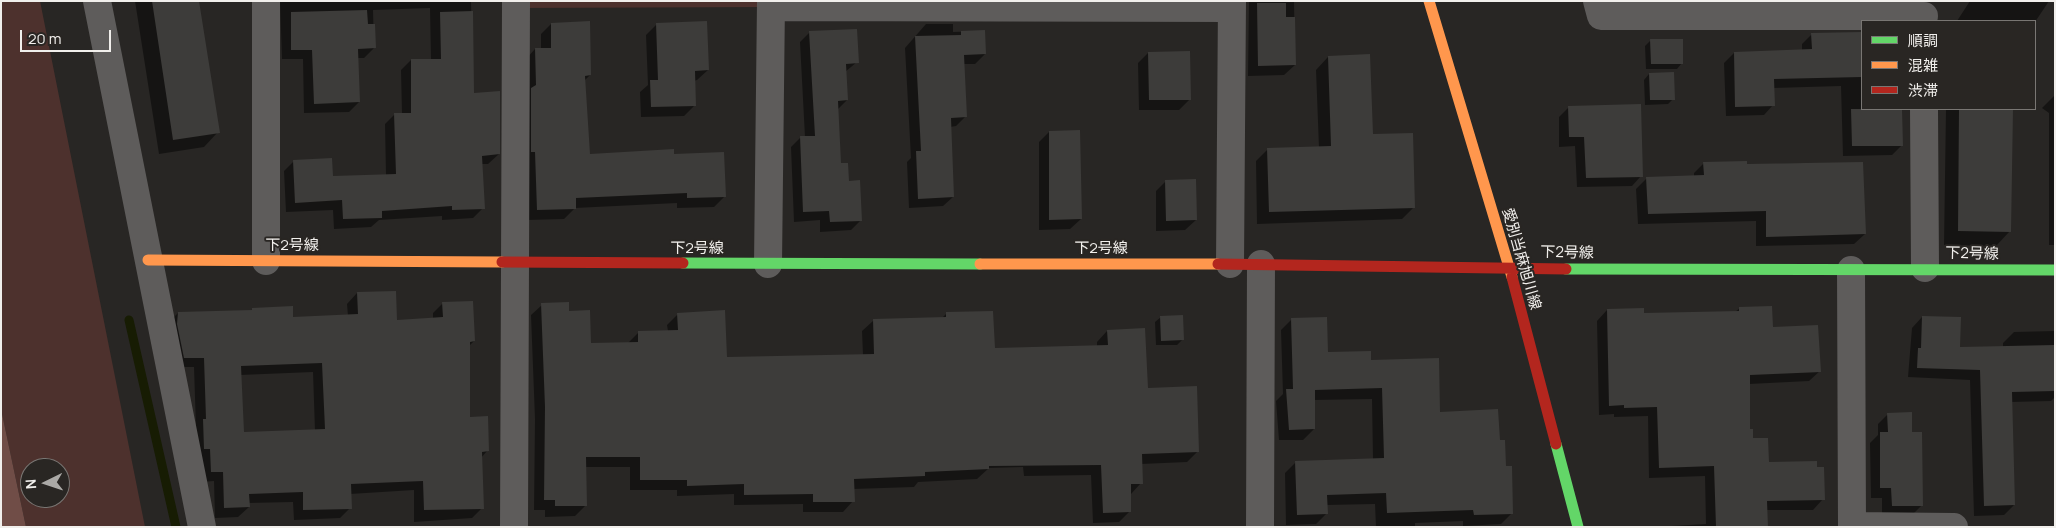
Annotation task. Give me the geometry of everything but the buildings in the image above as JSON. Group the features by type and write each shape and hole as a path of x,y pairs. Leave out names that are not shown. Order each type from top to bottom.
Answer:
{"street":[{"path":"97,1 202,527"},
{"path":"266,1 266,261"},
{"path":"514,527 516,1"},
{"name":"愛別当麻旭川線","path":"1429,1 1509,267 1578,527"},
{"path":"1597,1 1601,16 1921,10"},
{"path":"768,264 771,4 1232,5 1230,264"},
{"path":"1924,110 1924,268"},
{"name":"下2号線","path":"148,260 768,264 1261,264 1850,270 1924,268 2055,270"},
{"path":"1260,527 1261,264"},
{"path":"1850,270 1852,526 1954,527"}],"shaded area":[{"path":"1,1 40,1 145,527 26,527 22,508 70,508 70,458 20,458 20,499 1,409"},
{"path":"517,1 771,1 771,7 517,8"},
{"path":"1,409 20,499 20,508 22,508 26,527 1,527"}],"waterway":[{"path":"129,320 176,527"}],"traffic: fast":[{"path":"683,263 980,264"},
{"path":"1566,269 2055,270"},
{"path":"1556,444 1578,527"}],"traffic: slow":[{"path":"1429,1 1512,277"},
{"path":"148,260 502,262"},
{"path":"980,264 1218,264"}],"traffic: jam":[{"path":"502,262 683,263"},
{"path":"1218,264 1566,269"},
{"path":"1512,277 1556,444"}]}
